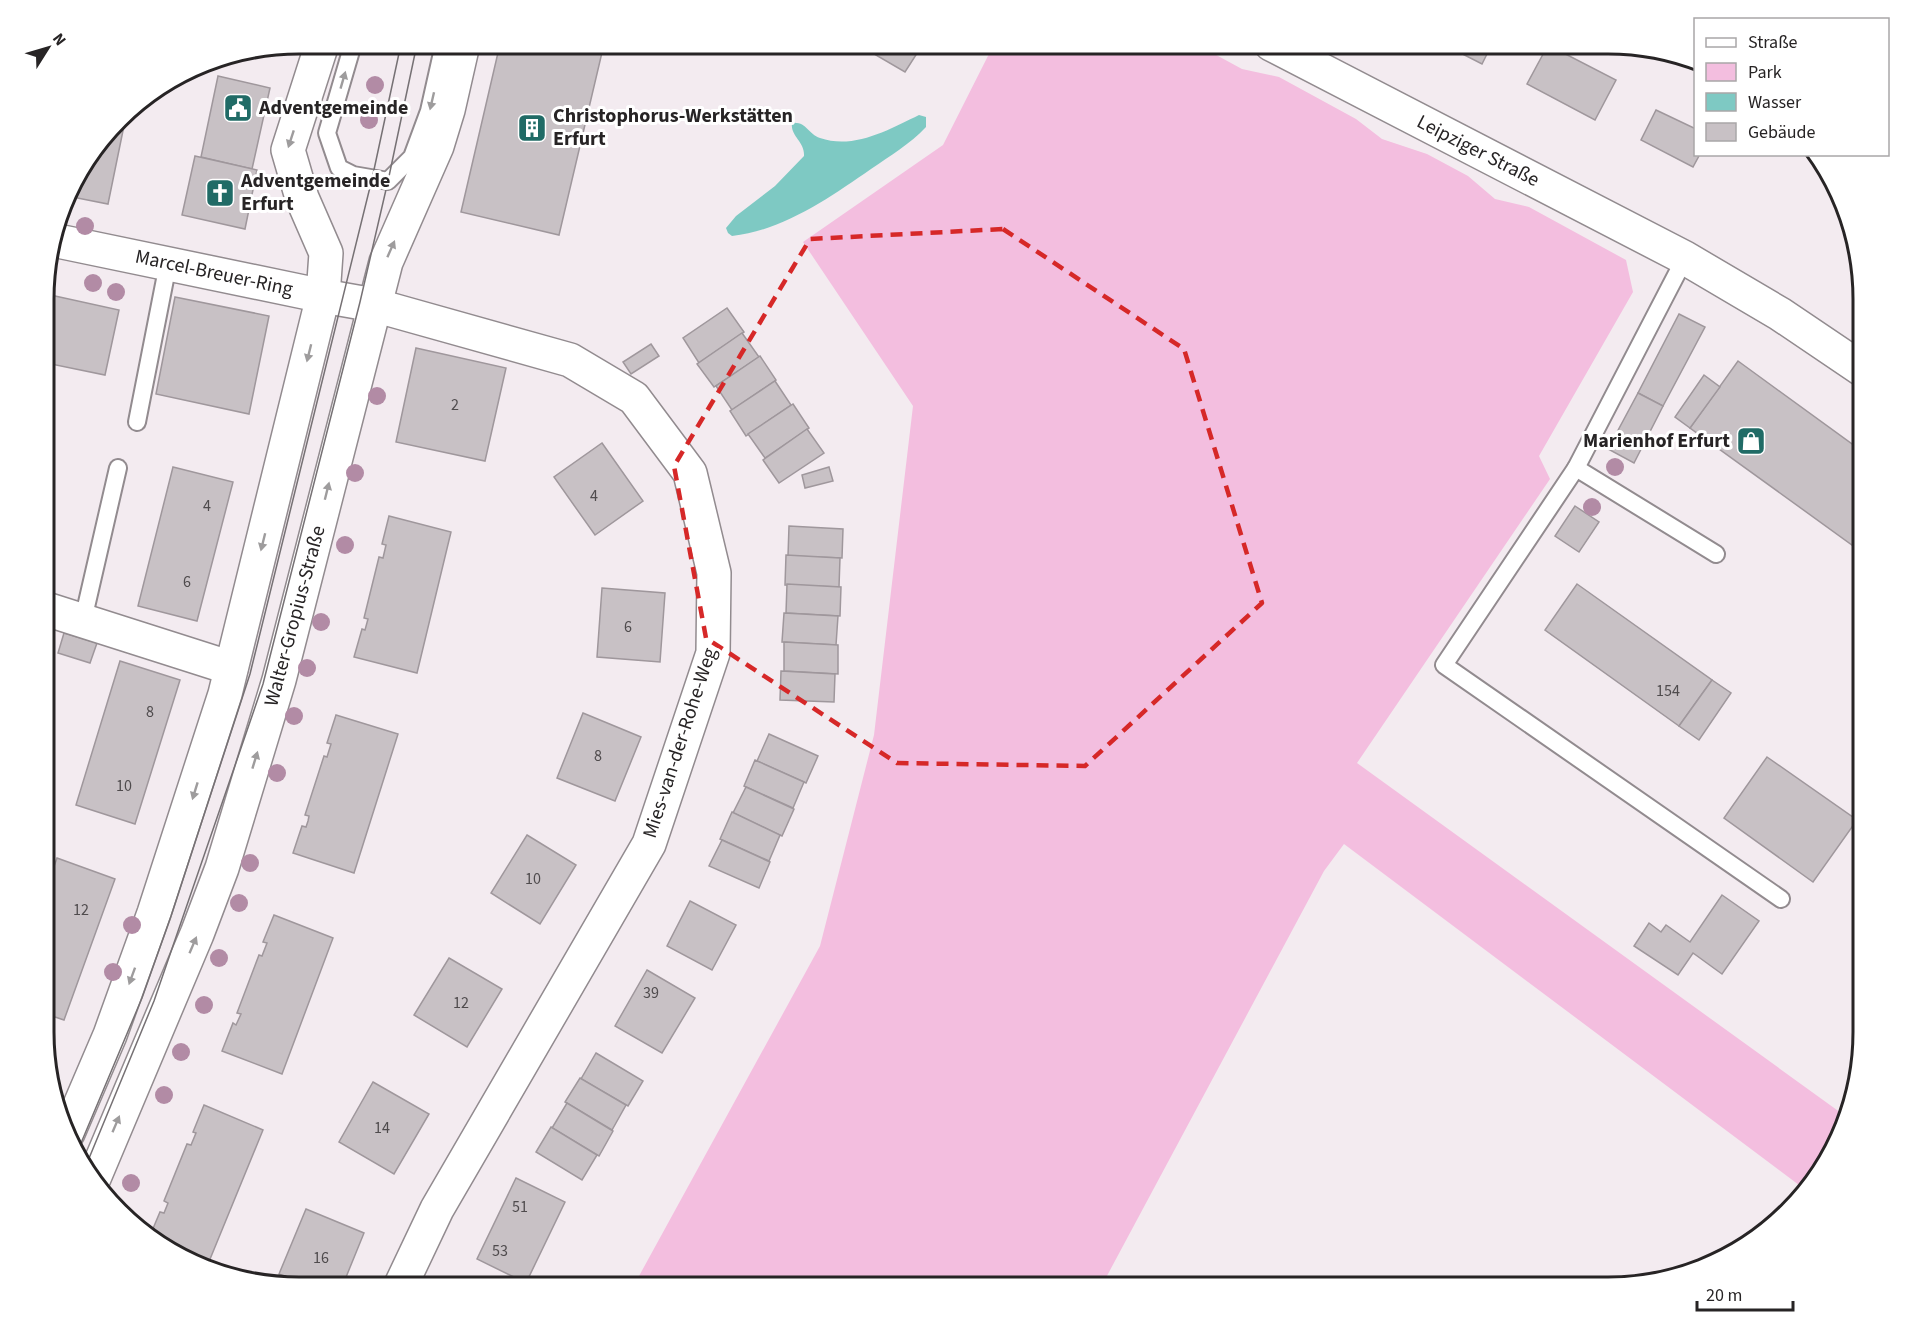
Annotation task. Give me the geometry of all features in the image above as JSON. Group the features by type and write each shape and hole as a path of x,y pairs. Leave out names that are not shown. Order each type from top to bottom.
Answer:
{"street":[{"path":"72,1124 110,1035 188,813 231,668 323,296 326,253 302,198 288,150 319,54"},
{"name":"Walter-Gropius-Straße","path":"97,1171 197,934 222,868 279,680 386,262 437,146 461,54"},
{"name":"Leipziger Straße","path":"1289,54 1685,258 1780,314 1853,363"},
{"name":"Marcel-Breuer-Ring","path":"61,242 374,305"},
{"name":"Mies-van-der-Rohe-Weg","path":"374,305 570,360 634,398 690,473 714,573 713,653 649,844 436,1209 405,1277"},
{"path":"54,611 231,668"}],"lane":[{"path":"350,54 327,133 339,168 353,175 388,181 412,157 429,111 442,54"},
{"path":"1685,258 1576,468 1444,665 1781,899"},
{"path":"137,422 168,264"},
{"path":"83,620 118,468"},
{"path":"1576,468 1716,554"}],"highlighted area":[{"path":"1003,229 1184,349 1262,603 1085,766 897,763 706,638 674,466 810,239"}],"green space":[{"path":"989,54 1214,54 1242,69 1279,77 1356,119 1382,139 1427,154 1468,176 1495,199 1529,207 1626,260 1633,292 1539,456 1550,479 1357,763 1840,1112 1828,1141 1799,1185 1344,844 1324,871 1106,1277 638,1277 820,946 874,735 913,406 803,242 943,145"}],"water":[{"path":"919,115 926,117 926,127 920,133 839,191 788,220 770,227 732,236 728,233 726,228 736,216 775,186 804,156 804,151 793,132 792,123 801,124 820,138 846,141 871,136"}],"building":[{"name":"Christophorus-Werkstätten Erfurt","path":"498,54 602,54 559,235 461,212"},
{"path":"874,54 917,54 905,72"},
{"path":"1462,54 1487,54 1482,64"},
{"path":"1543,54 1565,54 1616,80 1595,120 1527,84"},
{"path":"218,76 270,88 252,169 201,157"},
{"path":"1656,110 1694,128 1694,156 1699,156 1693,167 1641,140"},
{"path":"123,129 108,204 76,198 95,163"},
{"name":"Adventgemeinde Erfurt","path":"195,156 257,170 245,229 182,215"},
{"path":"54,296 119,310 105,375 54,365"},
{"path":"175,297 269,316 249,414 156,394"},
{"path":"727,308 744,332 699,363 683,338"},
{"path":"1679,314 1705,327 1663,406 1638,393"},
{"path":"742,333 759,357 714,387 697,364"},
{"path":"651,344 659,356 631,374 623,362"},
{"path":"416,348 506,368 485,461 396,442"},
{"path":"760,356 776,380 732,410 716,386"},
{"path":"1738,361 1853,445 1853,546 1690,428"},
{"path":"1704,375 1720,387 1690,428 1675,417"},
{"path":"775,381 791,405 746,436 730,411"},
{"path":"1638,393 1663,406 1634,463 1608,449"},
{"path":"793,404 809,428 765,458 748,434"},
{"path":"807,429 824,453 779,483 763,460"},
{"path":"602,443 643,501 595,535 554,477"},
{"path":"173,467 233,482 197,621 138,606"},
{"path":"829,467 833,481 805,488 802,475"},
{"path":"1575,506 1599,522 1579,552 1555,536"},
{"path":"389,516 451,532 417,673 354,657 362,629 365,630 368,619 364,618 379,557 383,558 386,545 382,544"},
{"path":"789,526 843,529 842,558 788,556"},
{"path":"786,555 840,558 839,587 785,585"},
{"path":"787,584 841,587 840,616 786,613"},
{"path":"1577,584 1712,680 1679,726 1545,630"},
{"path":"602,588 665,593 660,662 597,657"},
{"path":"784,613 838,616 836,645 782,642"},
{"path":"64,633 97,643 90,663 58,653"},
{"path":"784,642 838,645 838,674 784,671"},
{"path":"120,661 180,680 135,824 76,805"},
{"path":"781,671 835,674 834,702 780,700"},
{"path":"1712,680 1731,693 1699,740 1679,726"},
{"path":"583,713 641,737 615,801 557,778"},
{"path":"336,715 398,734 354,873 293,853 302,826 306,827 308,821 309,816 305,815 324,756 327,757 331,744 327,743"},
{"path":"769,734 818,756 806,783 757,761"},
{"path":"1767,757 1853,817 1853,826 1813,882 1724,818"},
{"path":"755,760 804,782 793,808 744,786"},
{"path":"746,787 794,809 782,836 733,813"},
{"path":"732,812 780,835 769,861 720,839"},
{"path":"527,835 576,865 540,924 491,893"},
{"path":"722,840 770,862 759,888 709,866"},
{"path":"57,858 115,879 64,1020 54,1017 54,866"},
{"path":"1722,895 1759,921 1722,974 1693,953 1678,975 1634,946 1649,923 1661,932 1666,925 1690,942"},
{"path":"690,901 736,925 712,970 667,946"},
{"path":"274,915 333,938 282,1074 222,1051 233,1023 236,1025 241,1014 237,1013 259,955 262,956 267,943 263,942"},
{"path":"449,958 502,989 467,1047 414,1015"},
{"path":"647,970 695,998 662,1053 615,1026"},
{"path":"596,1053 643,1081 628,1106 581,1079"},
{"path":"580,1078 626,1105 612,1130 565,1102"},
{"path":"373,1082 429,1114 394,1174 339,1142"},
{"path":"567,1103 613,1131 599,1156 552,1128"},
{"path":"204,1105 263,1130 210,1260 190,1252 153,1228 160,1212 164,1213 168,1203 164,1201 187,1144 191,1145 196,1133 193,1132"},
{"path":"551,1127 597,1155 582,1180 536,1152"},
{"path":"516,1178 565,1202 529,1277 514,1277 477,1259"},
{"path":"306,1209 364,1233 346,1277 299,1277 279,1274"}],"tram line":[{"path":"81,1144 142,998 250,674 372,179 399,54"},
{"path":"89,1158 154,1001 263,684 360,302 415,54"}],"place":[{"name":"Adventgemeinde","path":"238,108"},
{"name":"Christophorus-Werkstätten Erfurt","path":"532,128"},
{"name":"Adventgemeinde Erfurt","path":"220,193"},
{"name":"Marienhof Erfurt","path":"1751,441"}]}
